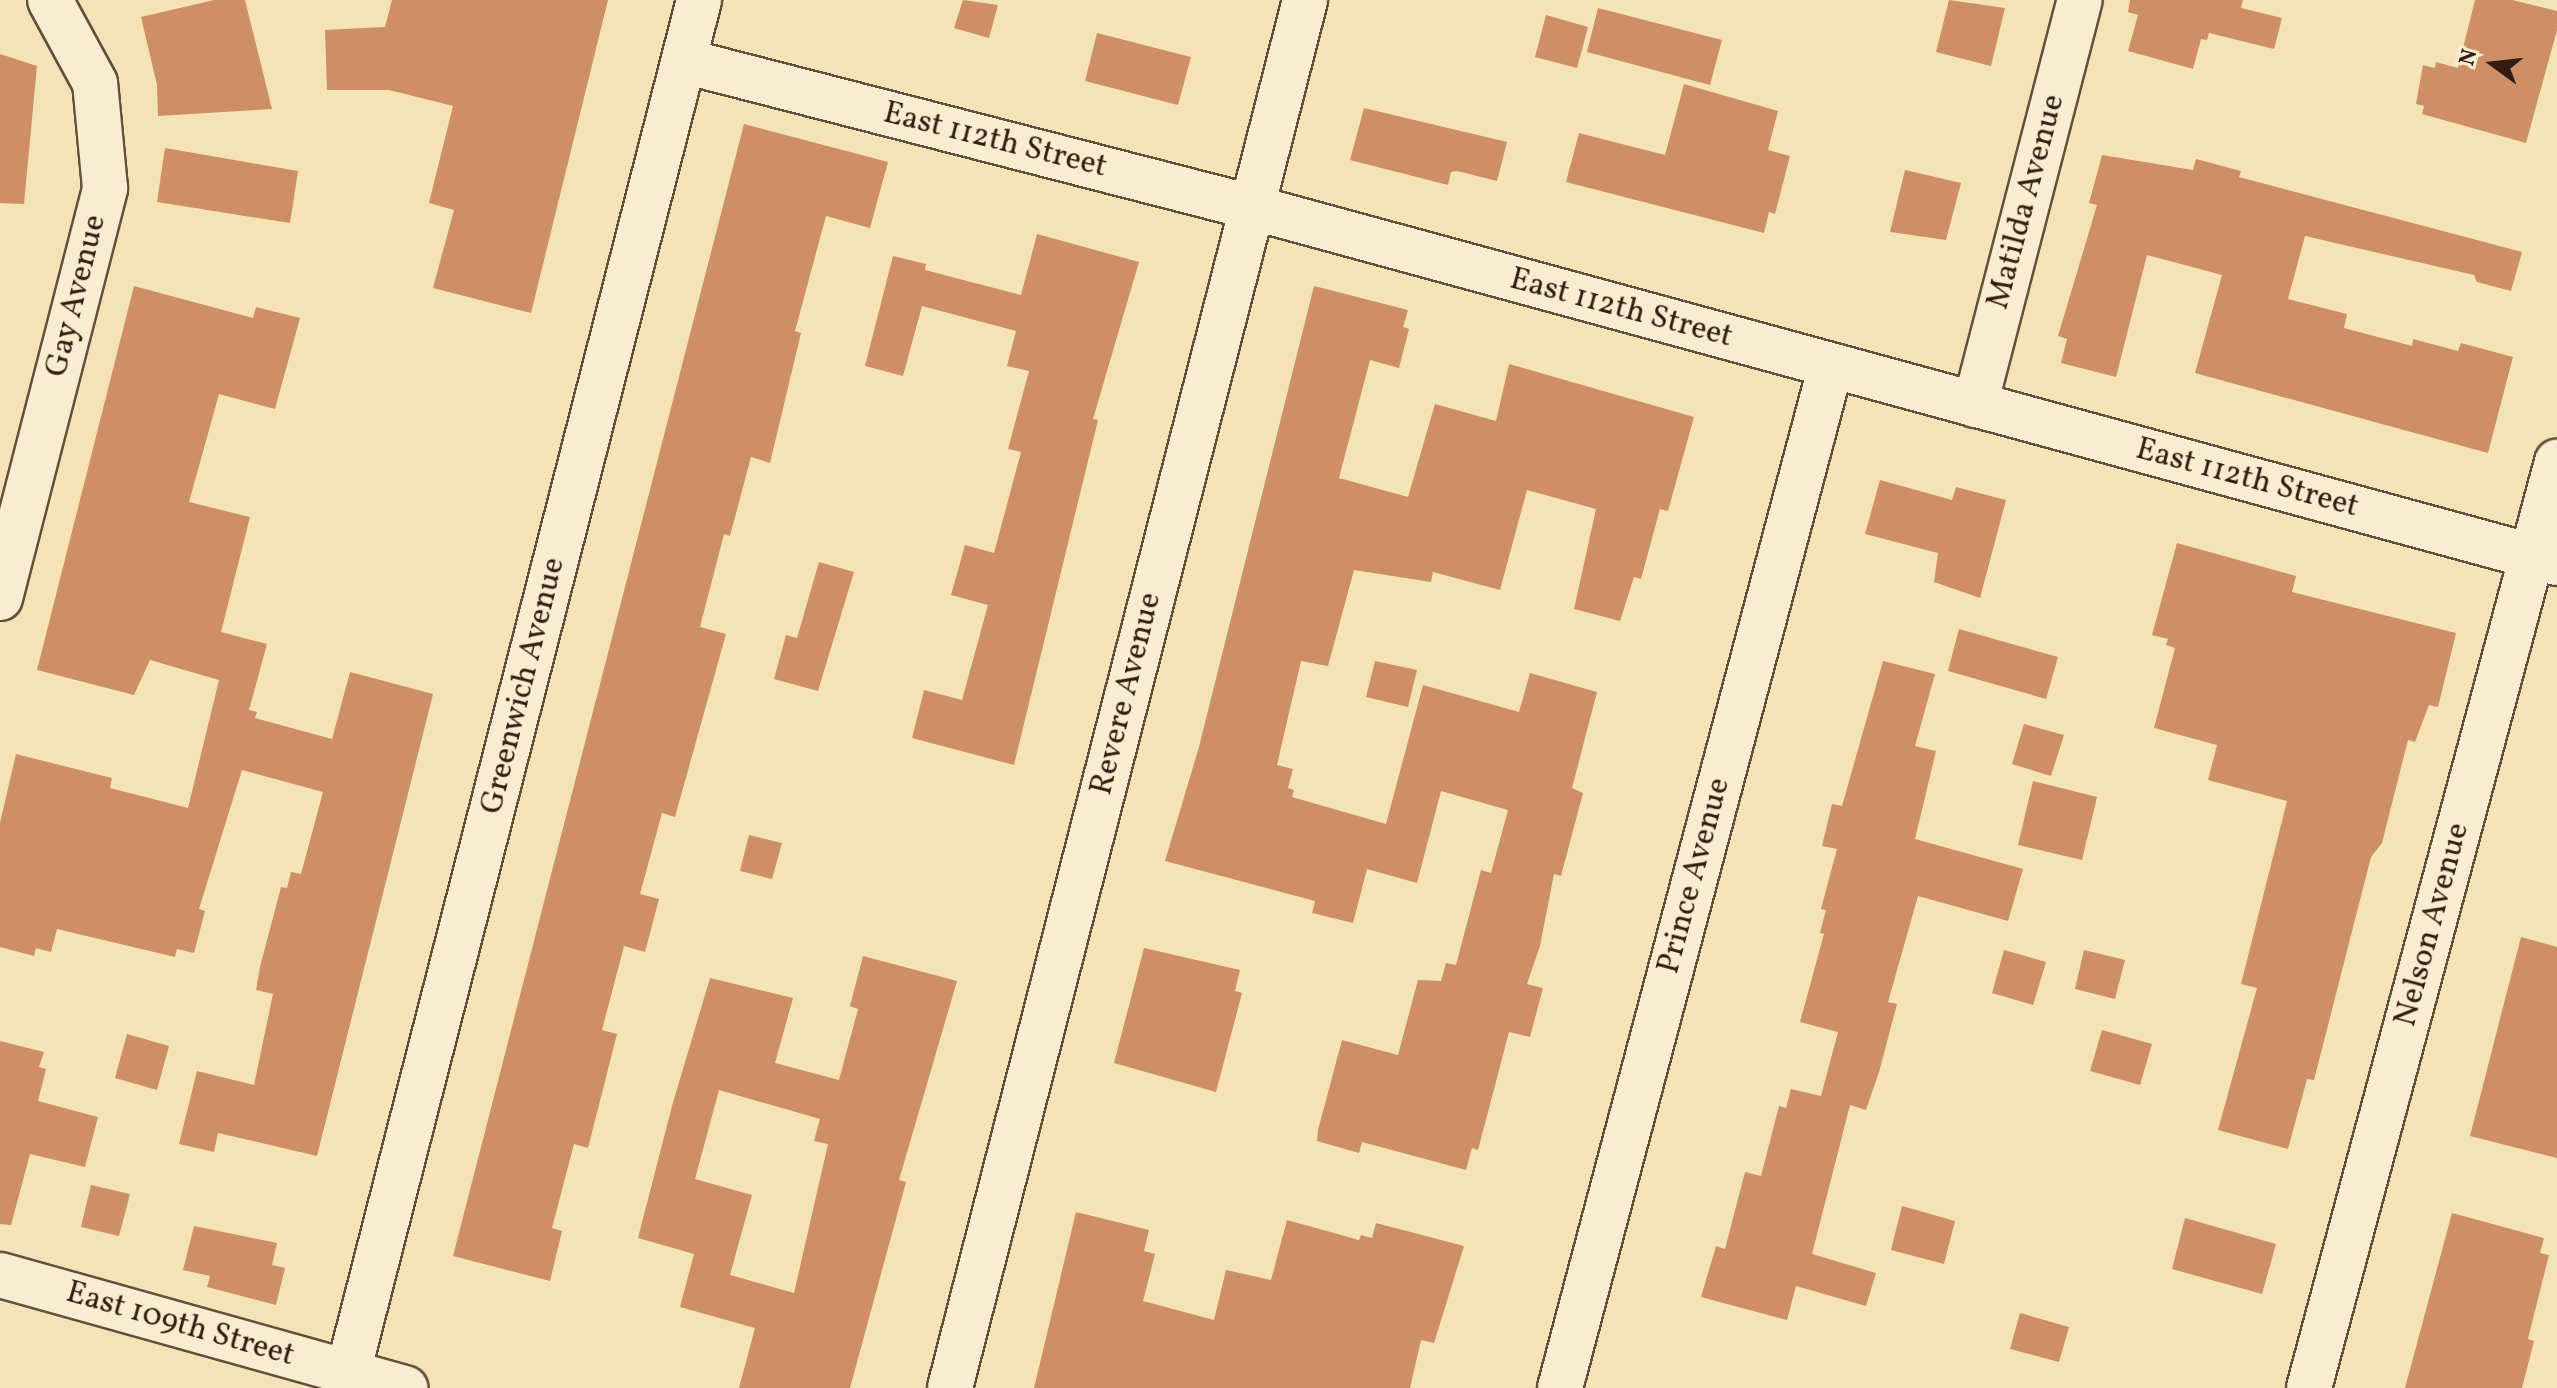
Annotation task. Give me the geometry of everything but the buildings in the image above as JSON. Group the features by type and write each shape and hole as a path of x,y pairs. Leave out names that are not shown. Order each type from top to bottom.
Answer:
{"street":[{"name":"Gay Avenue","path":"0,598 105,188 95,83 50,0"},
{"name":"Greenwich Avenue","path":"346,1380 699,0"},
{"name":"Revere Avenue","path":"950,1388 1305,0"},
{"name":"Matilda Avenue","path":"1975,405 2080,0"},
{"name":"East 112th Street","path":"684,61 1251,207 2544,560"},
{"name":"Prince Avenue","path":"1560,1388 1831,365"},
{"name":"Nelson Avenue","path":"2309,1388 2544,560 2557,462"},
{"name":"East 109th Street","path":"0,1275 346,1380 406,1388"}]}
